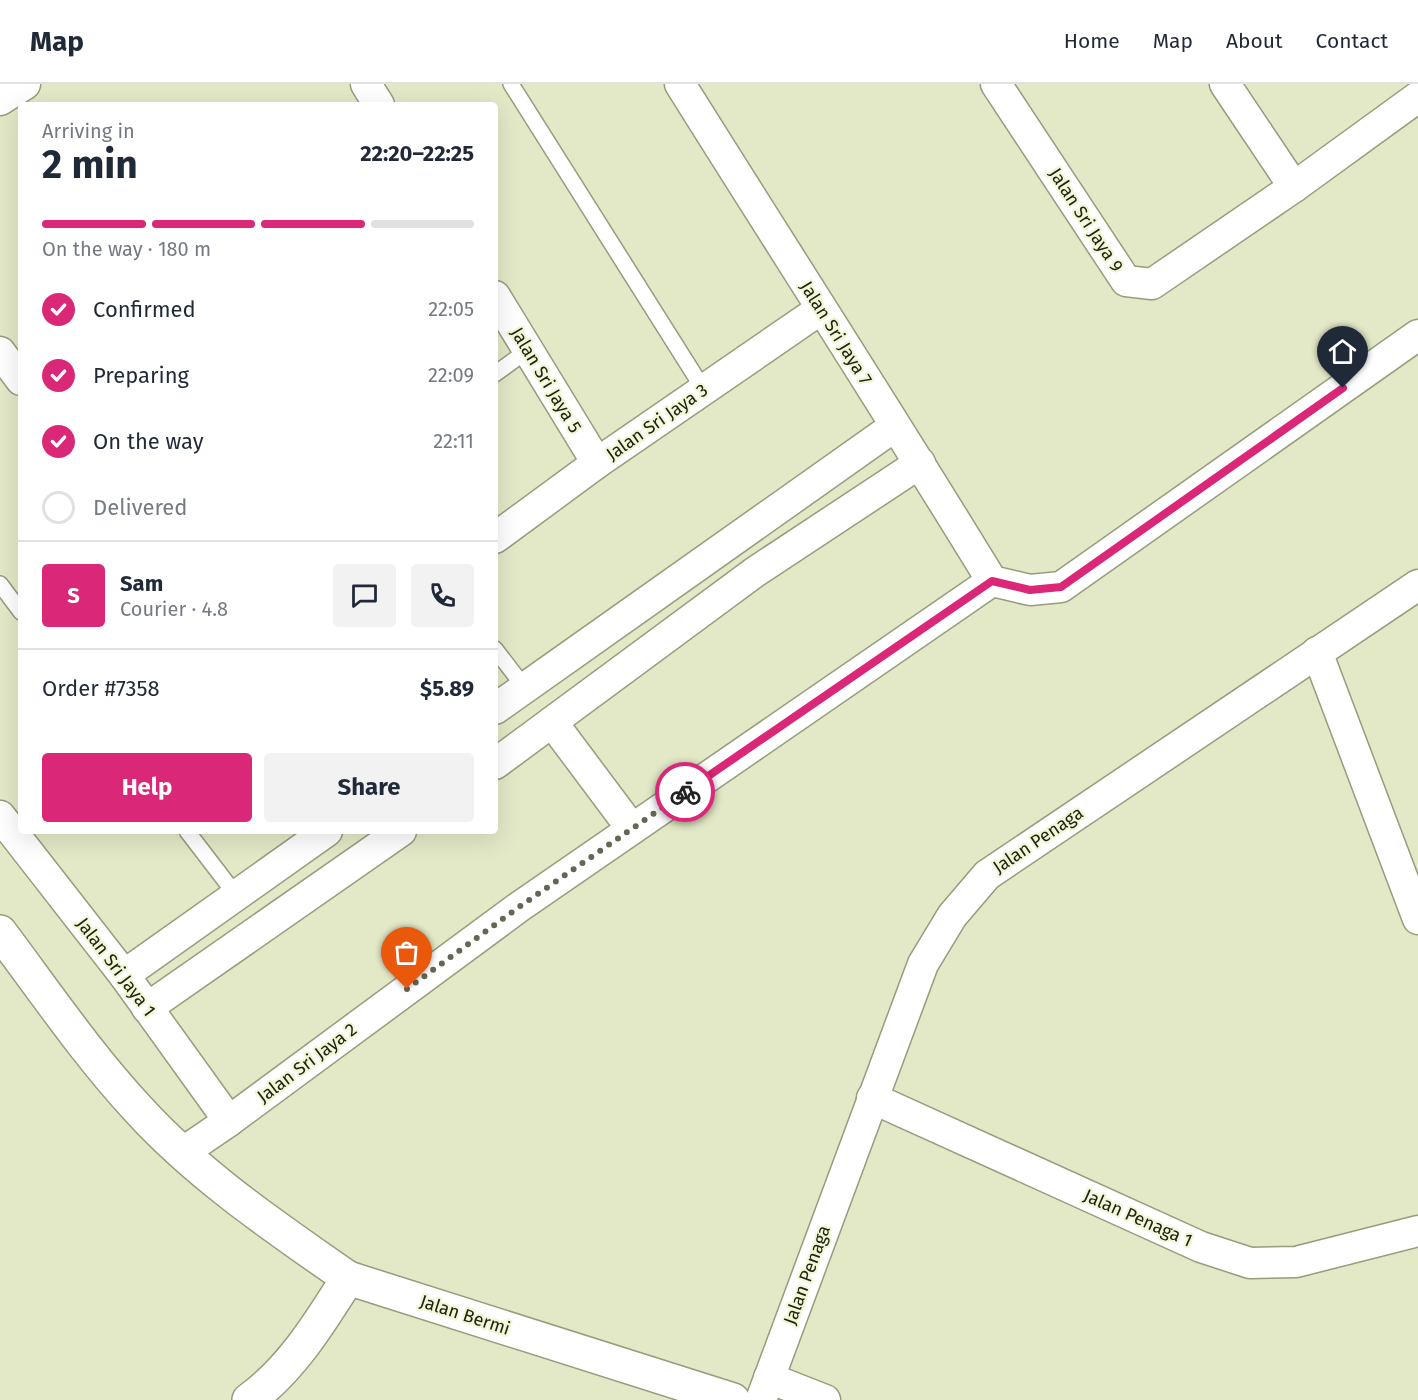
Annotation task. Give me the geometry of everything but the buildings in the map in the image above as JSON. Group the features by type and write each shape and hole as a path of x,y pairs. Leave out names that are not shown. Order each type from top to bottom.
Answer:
{"street":[{"path":"0,100 25,84"},
{"path":"366,84 377,102"},
{"name":"Jalan Sri Jaya 7","path":"680,84 992,581"},
{"name":"Jalan Sri Jaya 9","path":"996,84 1126,281 1152,284 1294,187 1418,97"},
{"path":"1226,84 1294,187"},
{"name":"Jalan Sri Jaya 5","path":"498,301 597,464"},
{"name":"Jalan Sri Jaya 3","path":"498,536 597,464 821,309"},
{"path":"992,581 1030,590 1061,587 1418,335"},
{"path":"0,352 18,376"},
{"path":"0,395 18,382"},
{"path":"498,707 895,426"},
{"path":"498,762 755,572 920,463"},
{"name":"Jalan Sri Jaya 2","path":"182,1153 229,1121 519,907 992,581"},
{"name":"Jalan Penaga","path":"765,1389 923,964 952,916 987,875 1418,585"},
{"path":"1317,652 1418,919"},
{"path":"552,722 632,829"},
{"name":"Jalan Sri Jaya 1","path":"0,816 124,975 229,1121"},
{"path":"124,975 323,834"},
{"path":"147,1008 397,834"},
{"name":"Jalan Bermi","path":"0,933 68,1024 130,1101 182,1153 257,1215 348,1278 733,1400"},
{"name":"Jalan Penaga 1","path":"872,1098 1201,1247 1250,1263 1296,1262 1418,1231"},
{"path":"262,1395 313,1332 348,1278"},
{"path":"765,1389 825,1400"}],"lane":[{"path":"511,84 704,390"},
{"path":"498,372 528,350"},
{"path":"0,584 18,608"},
{"path":"498,653 525,688"},
{"path":"189,834 236,896"}],"way so far":[{"path":"407,989 519,907 685,792"}],"route":[{"path":"685,792 992,581 1030,590 1061,587 1343,388"}]}
